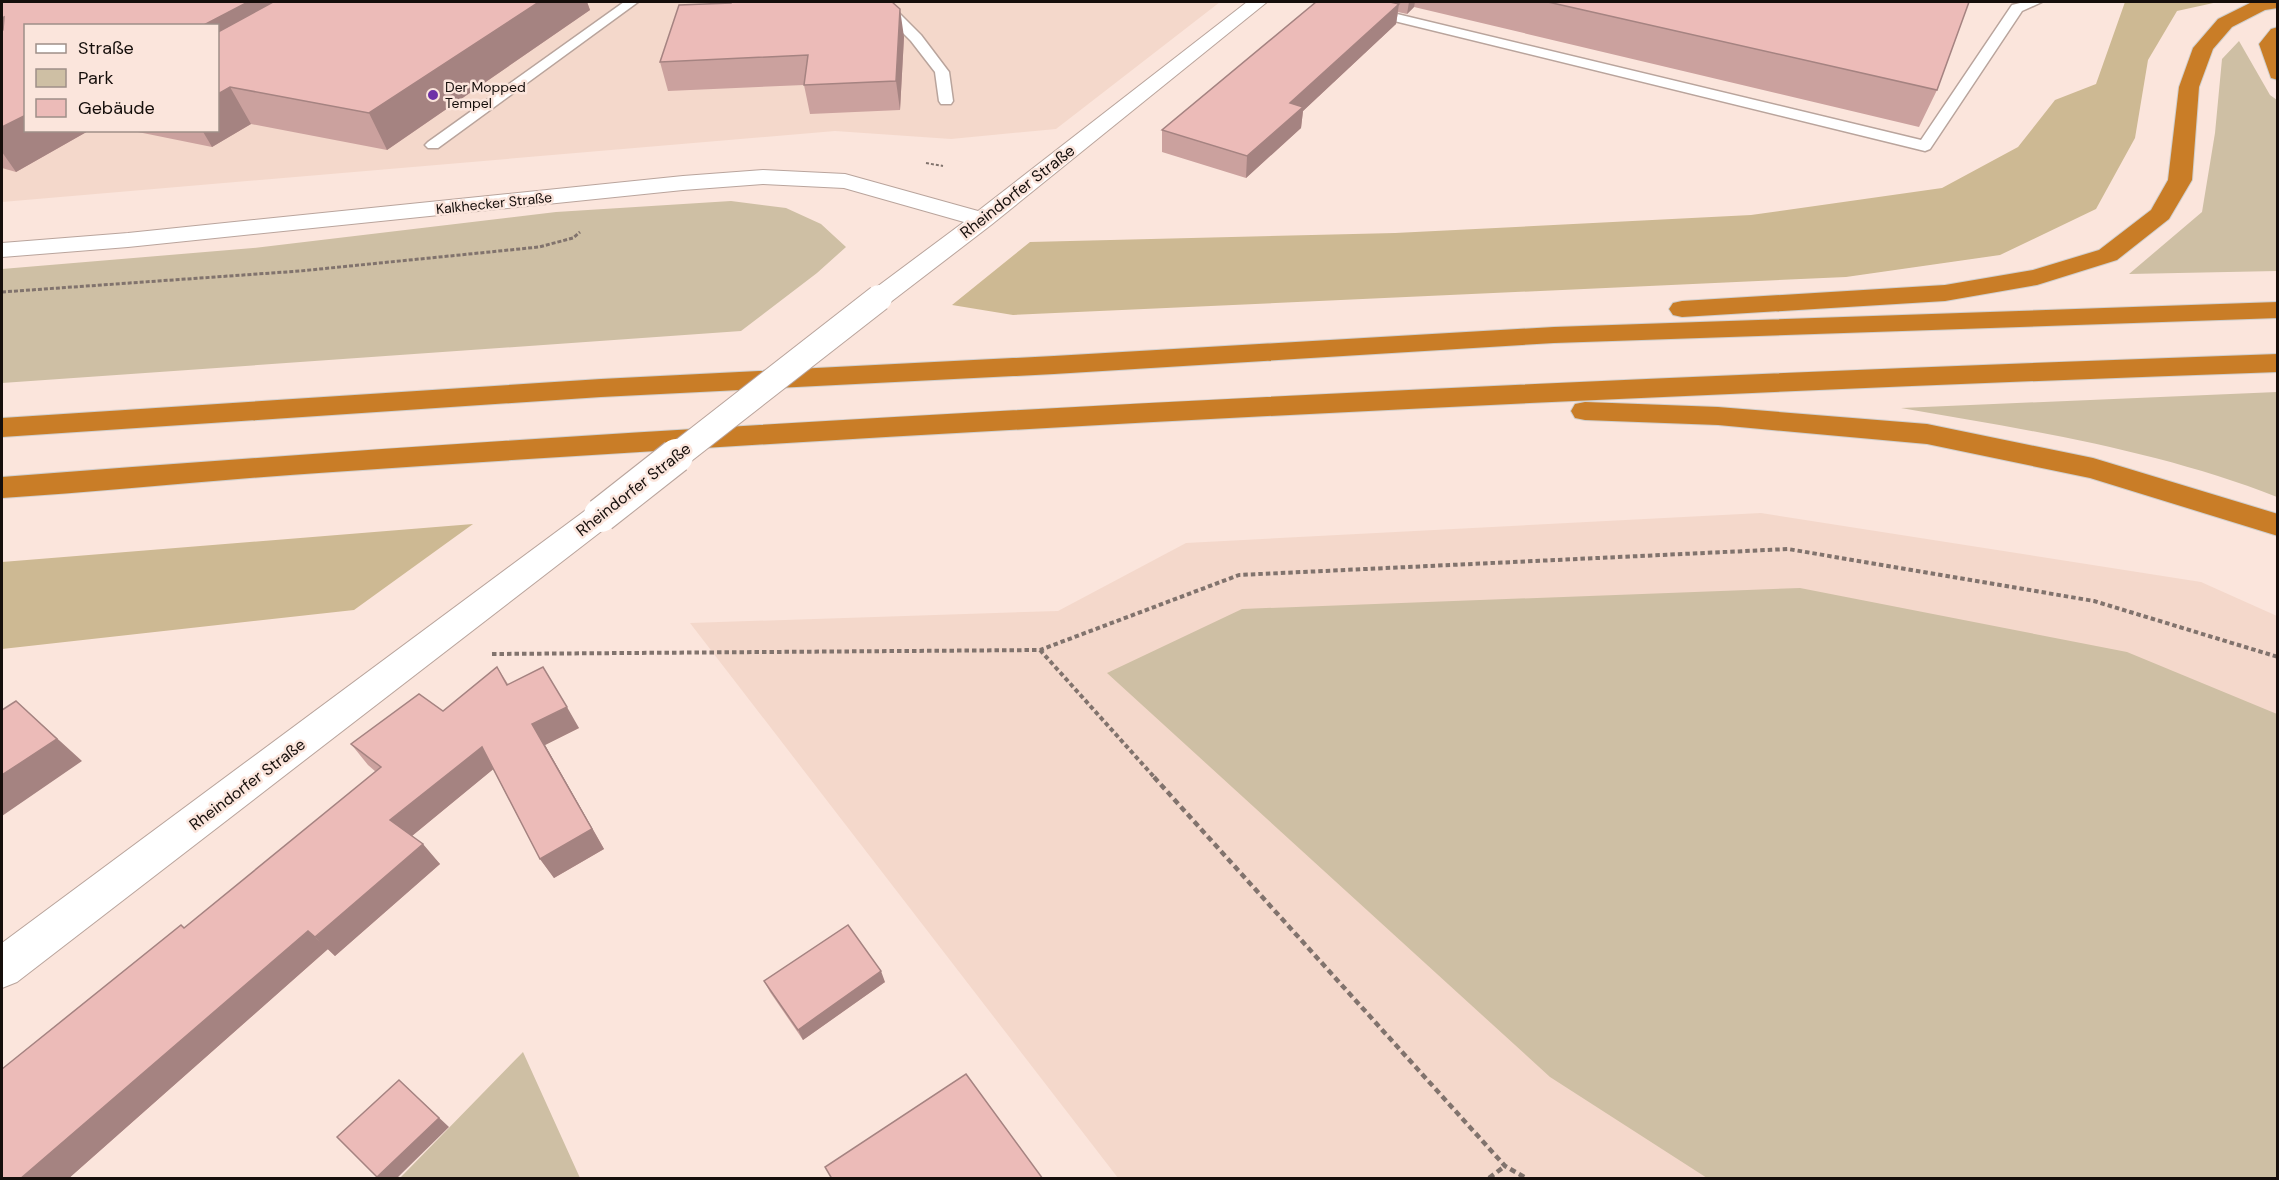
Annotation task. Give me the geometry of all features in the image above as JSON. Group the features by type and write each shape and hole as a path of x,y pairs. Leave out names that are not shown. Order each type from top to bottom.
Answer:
{"highway":[{"path":"1554,335 1669,310 1945,293 2037,277 2108,255 2161,214 2180,180 2189,87 2203,48 2225,22 2259,6 2277,2"},
{"path":"2277,33 2269,44 2277,74"},
{"path":"2,428 601,388 1053,365 1554,335 2277,310"},
{"path":"2,488 353,460 1376,402 1862,378 2277,363"},
{"path":"1376,402 1718,416 1927,434 2093,468 2277,525"}],"main road":[{"name":"Rheindorfer Straße","path":"2,968 601,515 982,220 1258,2"},
{"name":"Kalkhecker Straße","path":"2,250 139,239 763,177 845,181 982,220"}],"lane":[{"path":"433,145 632,2"},
{"path":"862,2 895,17 916,38 942,72 946,101"},
{"path":"1333,2 1925,146 2018,8 2036,2"}],"path":[{"path":"2,292 300,271 539,248 573,238 590,222 597,192"},
{"path":"490,654 1040,650 1239,575 1788,549 2094,601 2277,657"},
{"path":"1040,650 1505,1166 1526,1179"},
{"path":"1489,1179 1505,1166"}],"shaded area":[{"path":"2,2 1220,2 1056,129 951,139 835,131 2,202"},
{"path":"2125,2 2218,2 2177,11 2148,60 2135,138 2096,209 2000,255 1846,277 1013,315 952,305 1030,242 1395,233 1751,215 1942,188 2018,147 2055,100 2096,84"},
{"path":"1761,513 2201,582 2277,616 2277,1178 1118,1178 690,623 1058,611 1186,543"},
{"path":"473,524 354,610 2,649 2,562"}],"green space":[{"path":"2239,41 2270,95 2277,100 2277,271 2129,274 2202,212 2215,133 2222,59"},
{"path":"731,201 786,208 821,224 846,247 817,273 741,331 2,383 2,269 253,248 556,212"},
{"path":"2277,392 2277,497 2185,466 2139,454 2044,433 1901,408"},
{"path":"1800,588 2127,652 2277,714 2277,1178 1707,1178 1550,1077 1107,673 1242,609"},
{"path":"523,1052 580,1178 400,1178"}],"building":[{"path":"2,2 248,2 206,24 24,24 24,116 2,127 4,17 2,18"},
{"path":"273,2 539,2 369,113 230,87 219,93 219,31"},
{"path":"731,2 892,2 900,9 896,81 804,85 808,55 660,62 679,5"},
{"path":"1316,2 1399,4 1290,103 1303,107 1247,156 1162,130"},
{"path":"1548,2 1969,2 1937,90"},
{"path":"497,667 507,685 543,667 567,707 532,724 592,829 540,859 482,747 390,820 423,844 315,937 308,931 20,1179 2,1179 2,1069 181,925 184,928 381,767 351,744 419,694 443,711"},
{"path":"16,701 57,739 2,775 2,710"},
{"path":"848,925 881,971 798,1030 764,981"},
{"path":"966,1074 1043,1179 832,1179 825,1167"},
{"path":"399,1080 439,1118 377,1177 337,1137"}],"place":[{"name":"Der Mopped Tempel","path":"433,95"}]}
